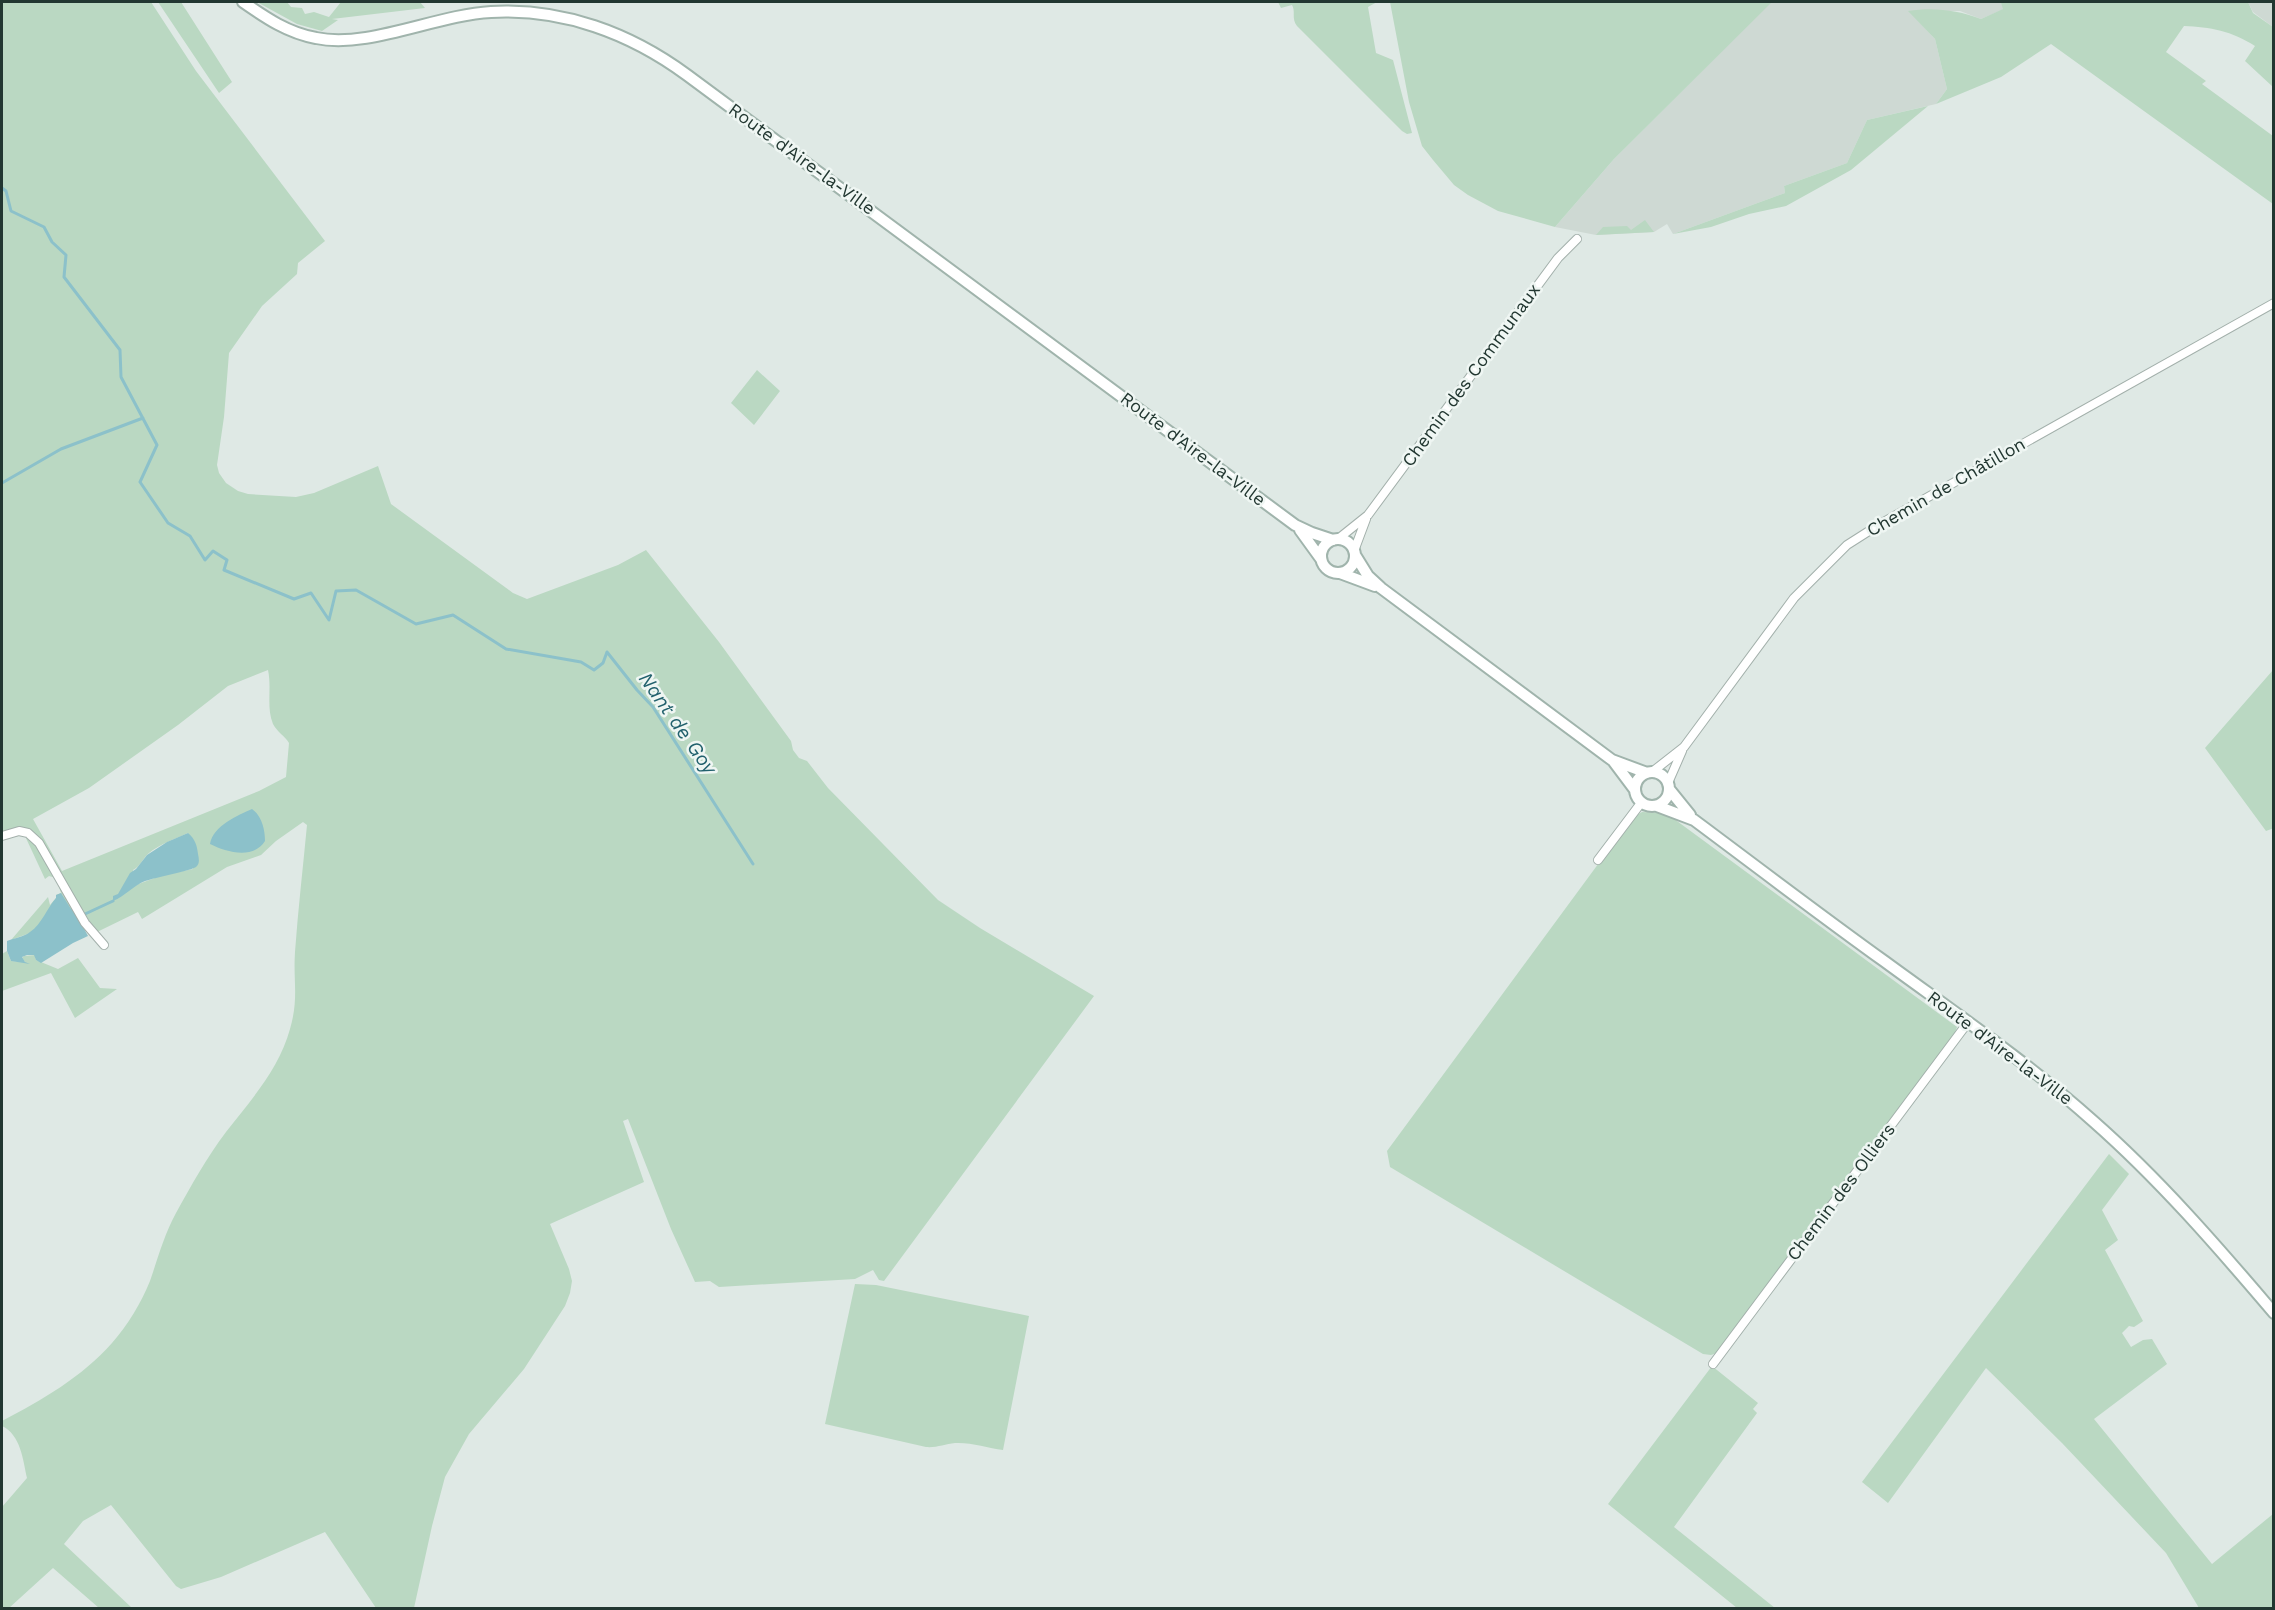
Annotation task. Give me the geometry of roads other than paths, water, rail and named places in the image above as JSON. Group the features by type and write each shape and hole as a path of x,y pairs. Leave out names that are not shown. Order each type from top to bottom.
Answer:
{"main road":[{"name":"Route d'Aire-la-Ville","path":"243,2 288,30 305,36 330,40 363,38 446,18 490,12 519,12 565,17 599,27 635,42 687,75 1295,525 1321,559"},
{"name":"Route d'Aire-la-Ville","path":"1295,525 1336,539"},
{"path":"1381,588 1328,570 1321,559 1323,547 1336,539 1350,544 1368,576 1381,588 1612,760 1635,790 1641,803 1652,807 1666,799 1669,786 1662,776 1612,760"},
{"path":"1340,573 1351,567 1354,553"},
{"path":"1635,790 1636,781 1650,772"},
{"name":"Route d'Aire-la-Ville","path":"1669,786 1694,820"},
{"name":"Route d'Aire-la-Ville","path":"1657,806 1694,820 1969,1021 2055,1087 2121,1145 2204,1232 2274,1313"}],"street":[{"name":"Chemin des Communaux","path":"1336,539 1368,514 1558,258 1577,239"},
{"name":"Chemin de Châtillon","path":"1669,786 1684,747 1794,598 1847,545 1910,507 2274,303"},
{"name":"Chemin des Communaux","path":"1354,553 1368,514"},
{"name":"Chemin de Châtillon","path":"1650,772 1684,747"},
{"path":"1598,860 1641,803"},
{"path":"2,836 19,831 35,838 85,922 104,945"},
{"name":"Chemin des Olliers","path":"1713,1364 1969,1021"}],"water":[{"path":"252,809 261,819 264,828 265,841 260,847 254,851 239,853 210,844 221,827"},
{"path":"188,833 197,848 199,861 196,867 145,881 113,901 113,896 118,894 130,873 147,855 167,842"},
{"path":"61,893 71,909 86,915 81,923 88,936 41,963 34,955 22,957 30,964 11,961 7,951 7,941 25,935 34,929 56,895"}],"waterway":[{"name":"Nant de Goy","path":"2,188 6,191 11,211 44,227 52,242 66,255 64,277 120,350 121,377 157,445 140,482 168,523 190,536 205,560 213,551 227,560 224,570 294,599 311,593 329,620 336,591 356,590 416,624 453,615 506,649 581,662 594,670 603,663 607,652 653,707 753,864"},
{"path":"2,483 61,449 143,418"},
{"path":"85,914 113,901"}]}
